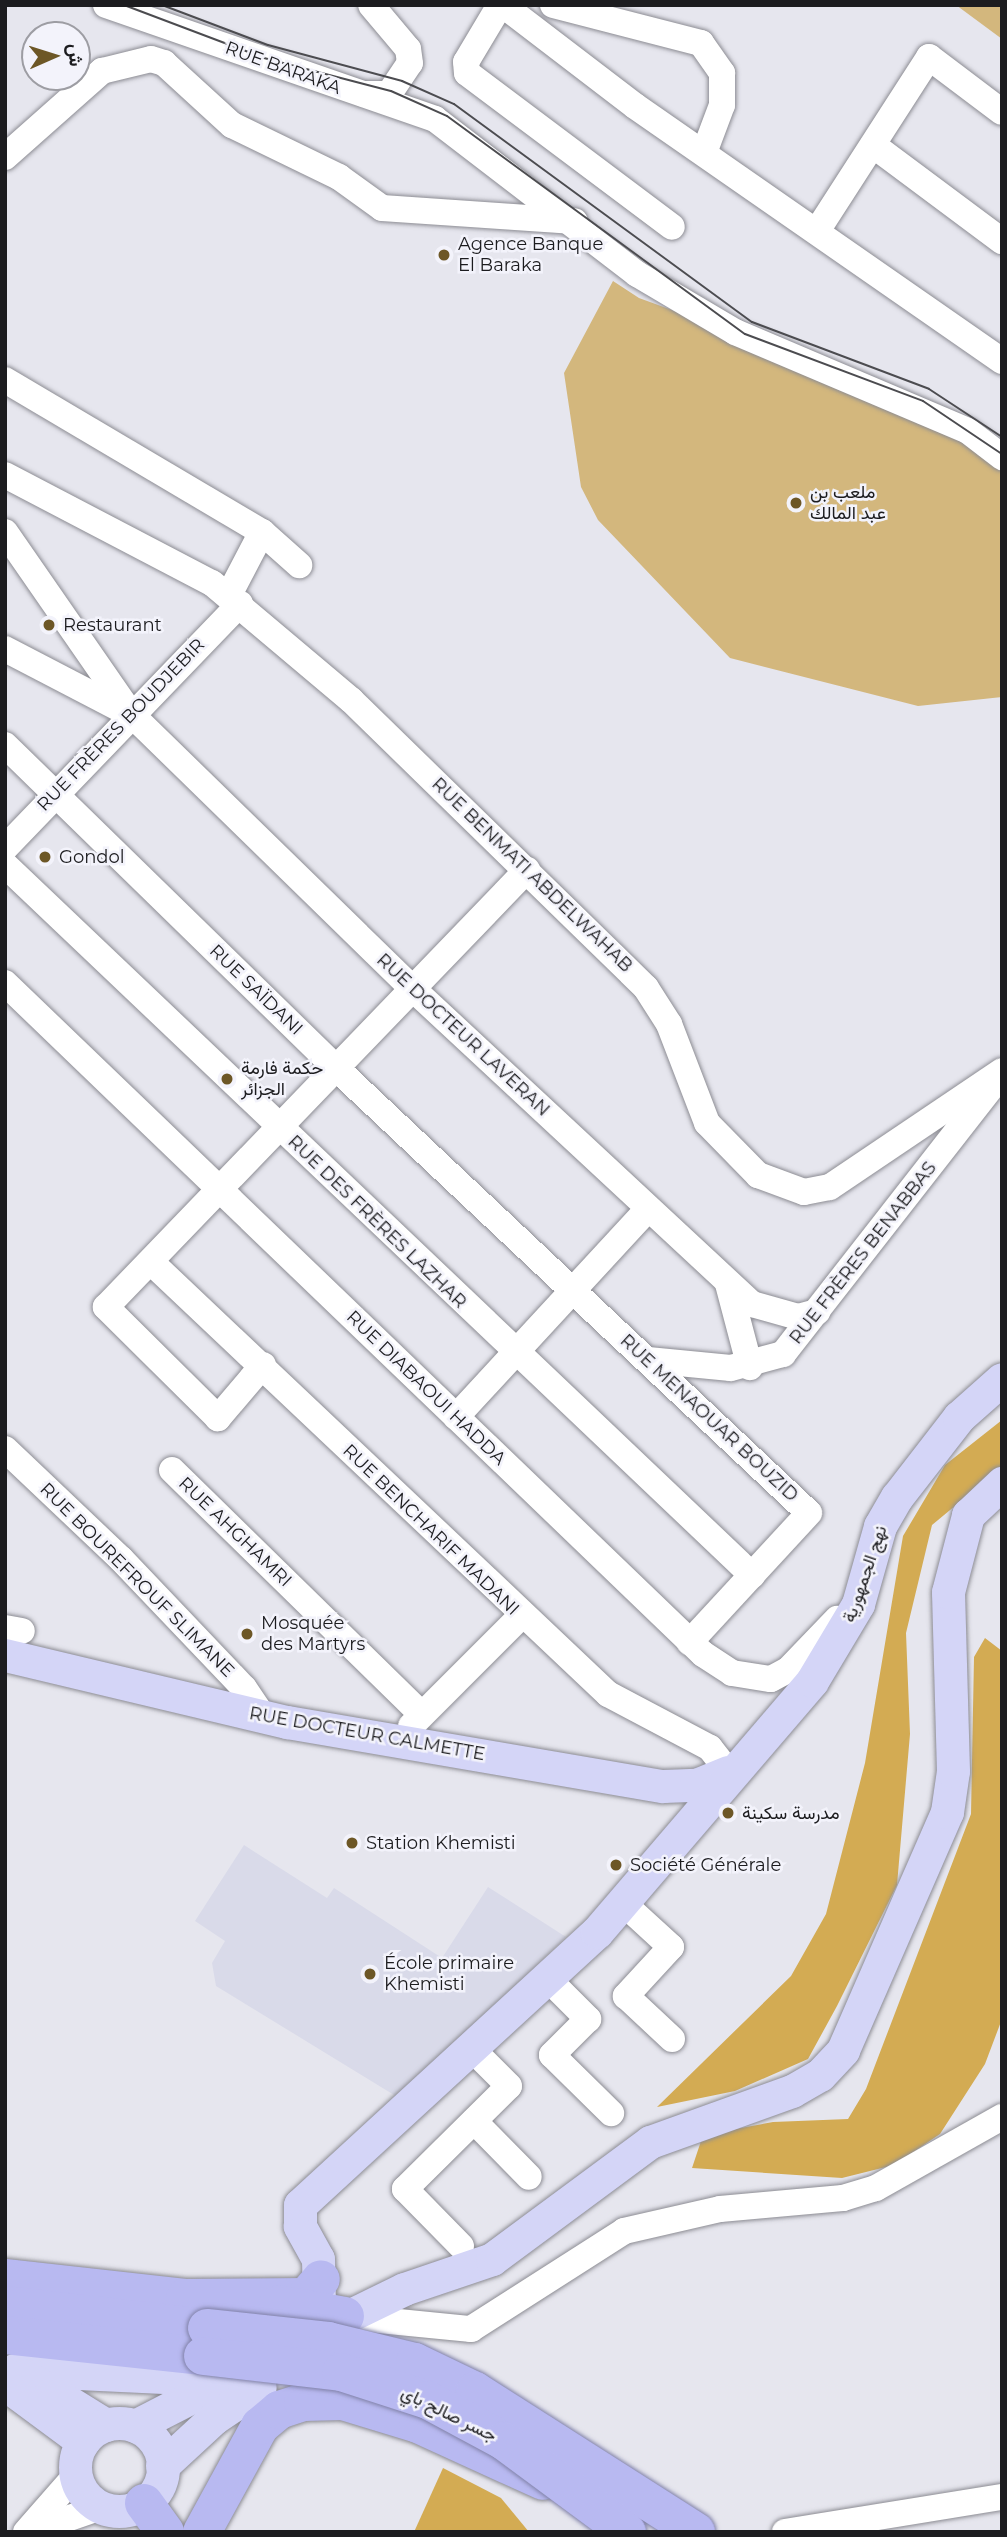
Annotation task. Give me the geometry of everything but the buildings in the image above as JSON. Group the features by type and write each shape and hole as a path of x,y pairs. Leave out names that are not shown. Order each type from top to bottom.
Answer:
{"highway":[{"path":"5,2278 185,2298 238,2297 328,2302"},
{"path":"5,2305 205,2342"},
{"path":"7,2364 205,2342 328,2341 415,2362 475,2391 696,2532"},
{"name":"جسر صالح باي","path":"205,2342 341,2372 402,2389 504,2441 568,2492 627,2532"},
{"path":"202,2532 260,2426 279,2410 343,2401 418,2424 568,2492"}],"main road":[{"name":"نهج الجمهورية","path":"328,2302 300,2226 300,2205 473,2050 623,1903 729,1772 812,1681 841,1641 861,1591 880,1527 919,1462 1002,1379"},
{"path":"162,2466 214,2418 267,2382 388,2319 492,2259 631,2153 694,2123 792,2091 820,2075 843,2050 947,1812 953,1771 947,1592 968,1515 1002,1483"},
{"name":"RUE DOCTEUR CALMETTE","path":"11,1638 262,1716 663,1786 696,1784 729,1772"},
{"path":"7,2364 108,2431 155,2442 162,2466 155,2517 102,2507 85,2494 76,2475 108,2431 243,2373 291,2345 328,2302 492,2259"},
{"path":"7,2364 243,2373"}],"street":[{"name":"RUE BARAKA","path":"106,5 255,66 356,95 389,114 459,134 575,221 638,275 735,332 937,416 1002,457"},
{"path":"356,95 389,93 410,63 408,49 371,5"},
{"path":"672,227 467,73 466,62 501,5 704,153 1002,361"},
{"path":"553,5 701,43 722,73 722,106 704,153"},
{"path":"817,231 929,57 1002,112"},
{"path":"8,148 102,71 151,59 164,63 232,125 339,177 382,208 575,221"},
{"path":"873,145 1002,241"},
{"path":"5,380 262,531 299,565"},
{"name":"RUE BENMATI ABDELWAHAB","path":"5,475 152,549 234,600 351,700 527,870 661,1005 707,1123 737,1160 783,1188 804,1192 852,1176 1002,1073"},
{"name":"RUE FRÈRES BOUDJEBIR","path":"5,848 234,600 262,531"},
{"path":"5,532 131,714"},
{"path":"5,649 131,714"},
{"name":"RUE DOCTEUR LAVERAN","path":"131,714 413,989 728,1284 752,1304 781,1315 817,1312"},
{"name":"RUE SAÏDANI","path":"5,745 336,1068 572,1289"},
{"name":"RUE DES FRÈRES LAZHAR","path":"5,864 513,1353 752,1575"},
{"path":"263,1365 218,1418 106,1307 527,870"},
{"name":"RUE DIABAOUI HADDA","path":"5,983 690,1642 732,1673 771,1679 810,1650 861,1591"},
{"name":"RUE FRÈRES BENABBAS","path":"648,1360 750,1367 783,1354 1002,1073"},
{"path":"456,1417 648,1209"},
{"name":"RUE BENCHARIF MADANI","path":"150,1262 263,1365 521,1616 625,1708 710,1748 729,1772"},
{"path":"728,1284 750,1367"},
{"name":"RUE MENAOUAR BOUZID","path":"572,1289 809,1513 690,1642"},
{"name":"RUE BOUREFROUF SLIMANE","path":"5,1449 121,1559 244,1688 262,1716"},
{"name":"RUE AHGHAMRI","path":"172,1470 419,1712"},
{"path":"406,1742 419,1712 521,1616"},
{"path":"623,1903 671,1947 626,1996 671,2039"},
{"path":"548,1979 588,2019 552,2056 611,2113"},
{"path":"461,2246 405,2189 509,2087 473,2050"},
{"path":"328,2302 440,2331 471,2329 624,2231 709,2211 844,2198 876,2188 1002,2117"},
{"path":"474,2121 529,2176"},
{"path":"28,2532 76,2475"},
{"path":"785,2532 1002,2497"},
{"path":"28,2532 102,2507"}],"shaded area":[{"path":"956,5 1002,5 1002,39"},
{"name":"ملعب بن عبد المالك","path":"613,281 639,298 751,339 982,449 1002,473 1002,697 918,706 730,658 598,520 581,487 564,373"},
{"path":"1002,1420 1002,1467 932,1525 906,1633 910,1734 897,1885 837,2006 808,2059 735,2091 657,2107 791,1976 826,1914 865,1763 903,1536 945,1465"},
{"path":"985,1638 1002,1651 1002,2019 985,2064 940,2134 894,2165 842,2178 692,2168 703,2135 773,2122 848,2119 866,2089 971,1814 974,1657"},
{"name":"École primaire Khemisti","path":"244,1845 327,1898 334,1888 442,1958 488,1887 566,1937 399,2098 216,1986 212,1963 225,1941 195,1921"},
{"path":"443,2468 501,2498 529,2532 414,2532"}],"tram line":[{"path":"124,5 264,58 391,91 447,116 745,334 923,401 1002,454"},
{"path":"162,5 268,45 402,81 454,104 752,322 929,389 1002,437"}],"place":[{"name":"Agence Banque El Baraka","path":"444,255"},
{"name":"ملعب بن عبد المالك","path":"796,503"},
{"name":"Restaurant","path":"49,625"},
{"name":"Gondol","path":"45,857"},
{"name":"حكمة فارمة الجزائر","path":"227,1079"},
{"name":"Mosquée des Martyrs","path":"247,1634"},
{"name":"مدرسة سكينة","path":"728,1813"},
{"name":"Station Khemisti","path":"352,1843"},
{"name":"Société Générale","path":"616,1865"},
{"name":"École primaire Khemisti","path":"370,1974"}]}
